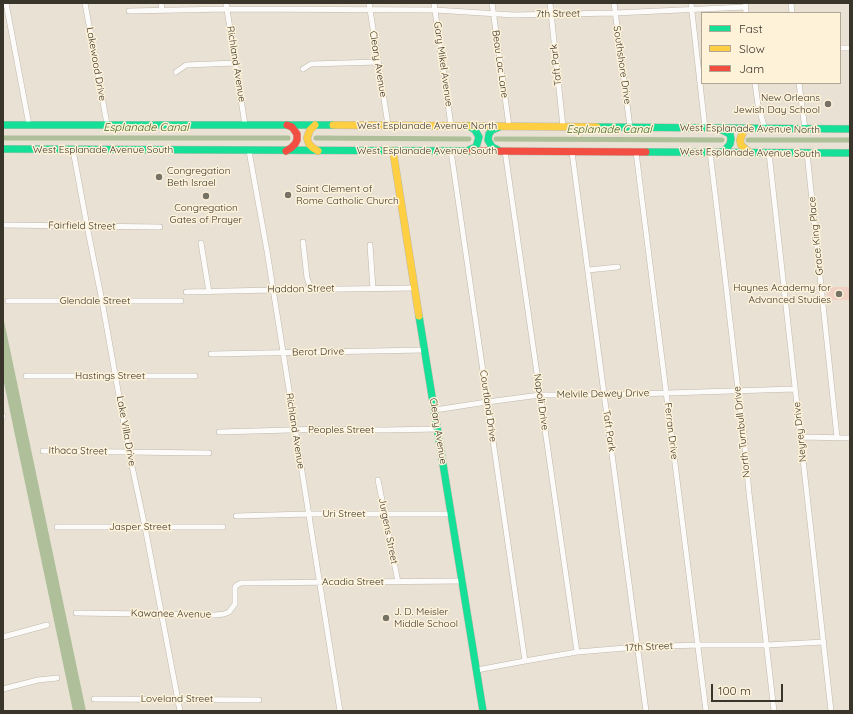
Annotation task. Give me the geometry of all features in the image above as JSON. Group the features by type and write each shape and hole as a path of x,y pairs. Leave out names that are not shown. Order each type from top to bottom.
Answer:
{"main road":[{"name":"West Esplanade Avenue North","path":"3,125 286,124 850,130"},
{"path":"286,124 292,127 295,131 297,134 297,140 291,148 286,151"},
{"path":"315,125 310,130 307,138 309,144 318,151"},
{"path":"467,151 476,147 479,137 475,130 469,126"},
{"path":"501,126 492,130 489,134 488,140 492,147 502,151"},
{"path":"719,152 724,151 727,148 730,144 731,138 730,134 720,128"},
{"path":"749,128 743,132 740,136 740,140 741,145 751,153"},
{"name":"West Esplanade Avenue South","path":"3,149 719,152 850,154"},
{"name":"Cleary Avenue","path":"393,151 484,711"}],"street":[{"path":"6,3 29,125"},
{"name":"Lakewood Drive","path":"85,3 107,124"},
{"path":"161,3 162,10"},
{"name":"Cleary Avenue","path":"369,3 388,125"},
{"name":"Gary Mikel Avenue","path":"434,3 451,126"},
{"name":"Beau Lac Lane","path":"492,3 509,126"},
{"name":"Taft Park","path":"550,3 563,127"},
{"name":"Southshore Drive","path":"614,3 630,127"},
{"path":"691,3 705,128"},
{"name":"7th Street","path":"129,10 162,10 227,6 294,6 370,10 435,10 514,15 746,8"},
{"name":"Richland Avenue","path":"227,6 245,125"},
{"path":"303,69 311,64 378,62"},
{"path":"176,72 186,65 235,63"},
{"path":"755,84 758,105 765,129"},
{"path":"799,84 805,129"},
{"name":"Lake Villa Drive","path":"73,150 129,452 145,527 180,711"},
{"name":"Richland Avenue","path":"250,151 340,711"},
{"name":"Courtland Drive","path":"451,151 525,660"},
{"name":"Napoli Drive","path":"502,151 540,395 577,652"},
{"name":"Taft Park","path":"572,152 646,711"},
{"name":"Ferran Drive","path":"636,152 706,711"},
{"name":"North Turnbull Drive","path":"710,152 744,436 749,493 774,711"},
{"name":"Neyrey Drive","path":"769,153 831,711"},
{"name":"Grace King Place","path":"808,153 837,437"},
{"name":"Fairfield Street","path":"3,225 160,227"},
{"path":"303,242 307,278 311,289"},
{"path":"201,243 209,292"},
{"path":"370,245 373,289"},
{"path":"588,270 618,267"},
{"name":"Haddon Street","path":"186,292 415,288"},
{"name":"Glendale Street","path":"8,301 181,301"},
{"name":"Berot Drive","path":"211,354 425,350"},
{"name":"Hastings Street","path":"26,376 195,376"},
{"name":"Melvile Dewey Drive","path":"435,410 540,395 604,395 795,389"},
{"name":"Peoples Street","path":"219,432 326,429 438,429"},
{"path":"801,437 850,438"},
{"name":"Ithaca Street","path":"43,451 209,453"},
{"name":"Jurgens Street","path":"378,480 398,582"},
{"name":"Uri Street","path":"236,516 308,514 452,514"},
{"name":"Jasper Street","path":"57,527 223,527"},
{"name":"Acadia Street","path":"244,583 462,581"},
{"name":"Kawanee Avenue","path":"76,613 224,614 229,612 235,604 235,587 241,583 244,583"},
{"path":"3,637 47,626"},
{"name":"17th Street","path":"477,670 525,660 577,652 638,647 767,645 824,642"},
{"path":"3,689 38,680 57,678"},
{"name":"Loveland Street","path":"94,699 259,700"}],"shaded area":[{"path":"826,287 850,287 850,300 828,300"},
{"path":"3,316 86,711 73,711 3,378"}],"waterway":[{"name":"Esplanade Canal","path":"3,138 288,138"},
{"name":"Esplanade Canal","path":"316,138 469,139"},
{"name":"Esplanade Canal","path":"496,139 722,140"},
{"name":"Esplanade Canal","path":"748,140 850,140"}],"traffic: fast":[{"path":"3,125 333,125"},
{"path":"469,126 475,130 479,137 476,147 469,150"},
{"path":"498,150 492,147 488,140 489,134 492,130 499,127"},
{"path":"597,127 850,129"},
{"path":"720,129 730,134 731,139 730,144 724,151 721,152"},
{"path":"3,149 472,151"},
{"path":"646,152 850,153"},
{"path":"419,316 483,711"}],"traffic: slow":[{"path":"315,125 310,130 307,138 309,144 318,151"},
{"path":"333,125 597,127"},
{"path":"749,128 743,132 740,140 741,145 750,153"},
{"path":"393,151 419,316"}],"traffic: jam":[{"path":"286,151 291,148 297,140 297,134 292,127 287,125"},
{"path":"472,151 646,152"}],"place":[{"name":"New Orleans Jewish Day School","path":"828,104"},
{"name":"Congregation Beth Israel","path":"159,177"},
{"name":"Saint Clement of Rome Catholic Church","path":"288,195"},
{"name":"Congregation Gates of Prayer","path":"206,196"},
{"name":"Haynes Academy for Advanced Studies","path":"839,294"},
{"name":"J. D. Meisler Middle School","path":"386,618"}]}
